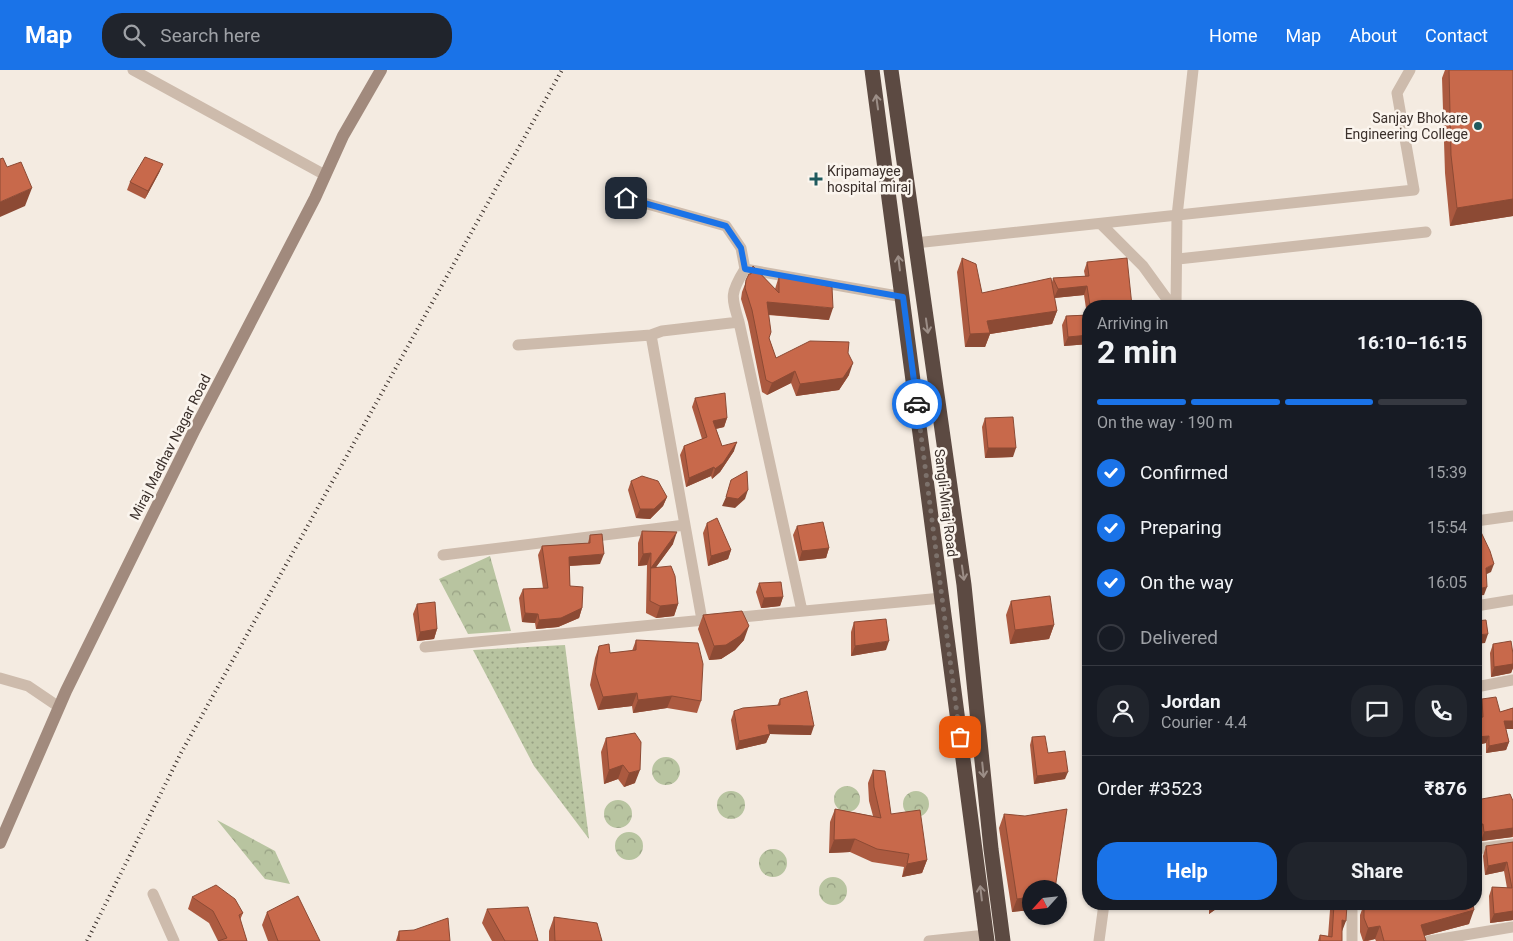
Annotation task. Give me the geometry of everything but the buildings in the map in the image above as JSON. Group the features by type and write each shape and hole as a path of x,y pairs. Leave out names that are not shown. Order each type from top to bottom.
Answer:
{"highway":[{"name":"Sangli-Miraj Road","path":"872,70 986,938"},
{"name":"Sangli-Miraj Road","path":"892,70 964,585 991,849 1003,941"}],"street":[{"path":"133,70 325,175"},
{"name":"Miraj Madhav Nagar Road","path":"0,843 59,707 194,431 315,198 343,136 381,70"},
{"path":"1176,300 1177,216 1193,70"},
{"path":"915,243 1414,190 1397,93 1410,70"},
{"path":"626,198 726,226 741,248 745,269 736,283 732,298 739,322 802,612"},
{"path":"1101,224 1143,266 1168,300"},
{"path":"1178,259 1426,232"},
{"path":"745,269 903,297"},
{"path":"518,345 651,335 662,331 739,322"},
{"path":"651,335 702,620"},
{"path":"1482,520 1513,516"},
{"path":"443,555 685,525"},
{"path":"425,647 942,598"},
{"path":"1482,605 1513,600"},
{"path":"0,678 28,686 59,707"},
{"path":"1482,686 1513,680"},
{"path":"1482,848 1513,844"},
{"path":"153,894 174,941"},
{"path":"1099,941 1103,910"},
{"path":"1352,910 1352,941"},
{"path":"1429,941 1513,927"},
{"path":"929,941 986,938"}],"green space":[{"path":"490,556 511,631 468,634 439,579"},
{"path":"565,645 589,839 534,766 473,650"},
{"path":"666,757 676,761 680,771 676,781 666,785 656,781 652,771 656,761"},
{"path":"847,786 856,790 860,799 856,808 847,812 838,808 834,799 838,790"},
{"path":"731,791 741,795 745,805 741,815 731,819 721,815 717,805 721,795"},
{"path":"916,791 925,795 929,804 925,813 916,817 907,813 903,804 907,795"},
{"path":"618,800 628,804 632,814 628,824 618,828 608,824 604,814 608,804"},
{"path":"217,820 275,851 290,884 265,879"},
{"path":"629,832 639,836 643,846 639,856 629,860 619,856 615,846 619,836"},
{"path":"773,849 783,853 787,863 783,873 773,877 763,873 759,863 763,853"},
{"path":"833,877 843,881 847,891 843,901 833,905 823,901 819,891 823,881"}],"railway":[{"path":"87,941 181,753 562,70"}],"way so far":[{"path":"917,404 960,737"}],"place":[{"name":"Sanjay Bhokare Engineering College","path":"1478,126"},
{"name":"Kripamayee hospital miraj","path":"816,179"}],"route":[{"path":"626,198 726,226 741,248 745,269 903,297 917,404"}]}
